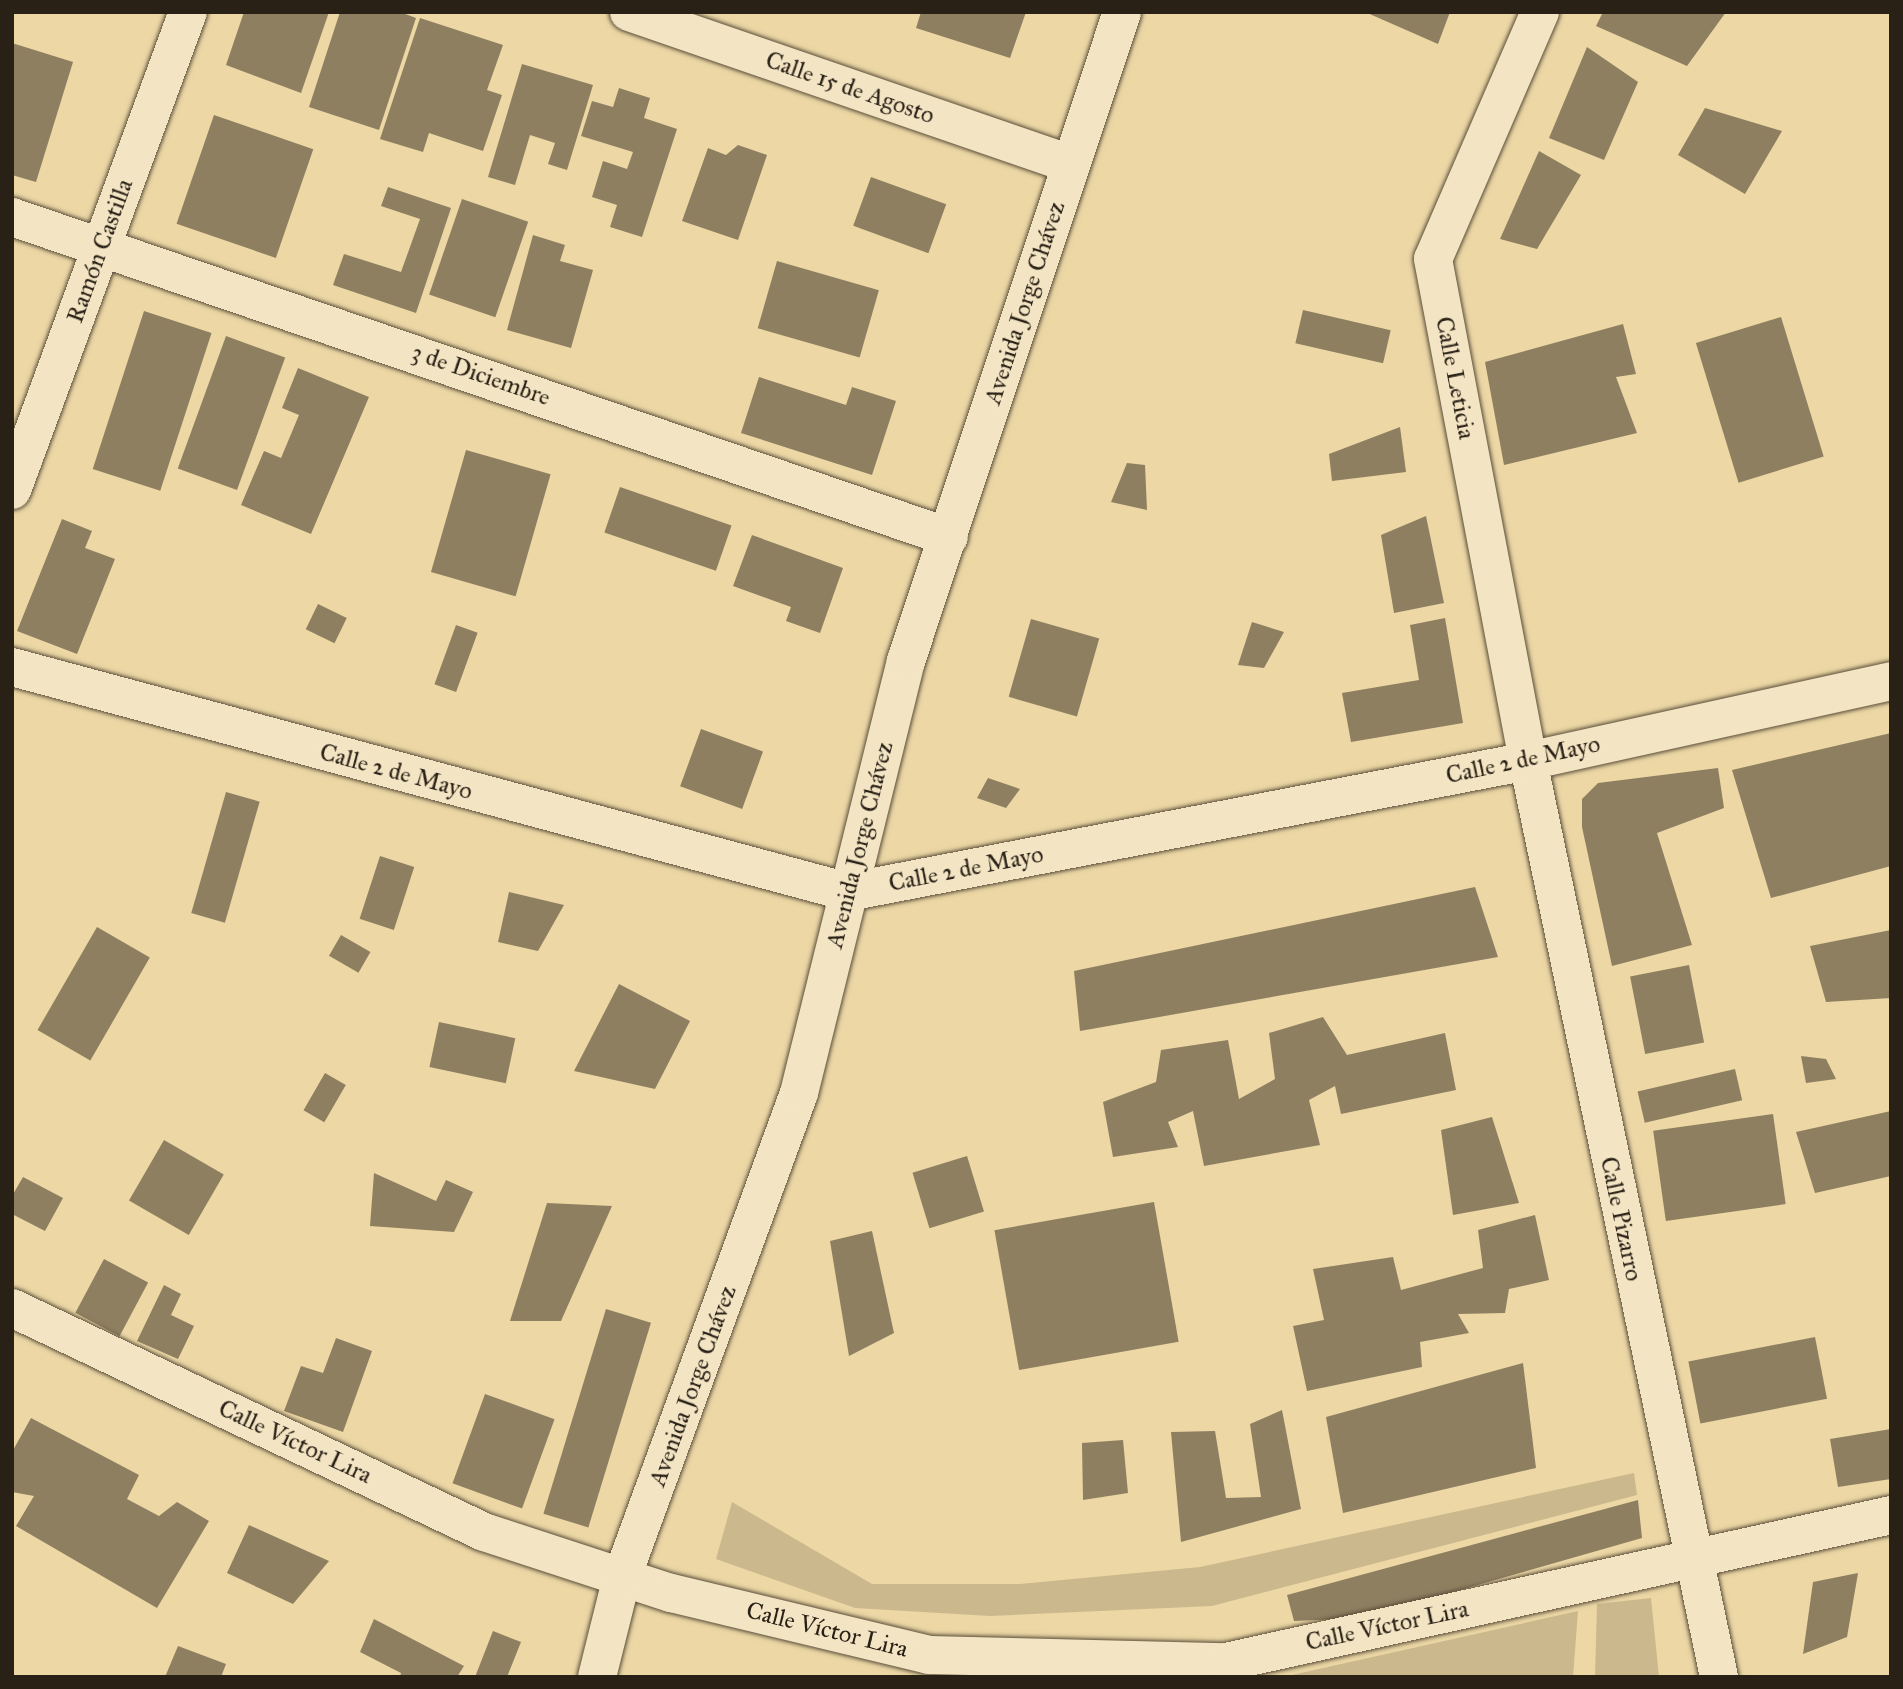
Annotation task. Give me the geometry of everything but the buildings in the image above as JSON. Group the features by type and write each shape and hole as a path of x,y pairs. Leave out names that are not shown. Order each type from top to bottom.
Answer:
{"street":[{"name":"Ramón Castilla","path":"12,490 188,12"},
{"name":"Calle 15 de Agosto","path":"629,12 1070,164"},
{"name":"Avenida Jorge Chávez","path":"597,1677 622,1577 799,1093 906,661 1122,12"},
{"name":"Calle Leticia","path":"1528,761 1433,259 1540,12"},
{"name":"3 de Diciembre","path":"12,216 948,537"},
{"name":"Calle 2 de Mayo","path":"12,667 848,892 1528,761 1891,681"},
{"name":"Calle Pizarro","path":"1528,761 1719,1677"},
{"name":"Calle Víctor Lira","path":"12,1308 484,1532 622,1577 929,1655 1227,1669 1891,1515"}],"shaded area":[{"path":"1634,1473 1637,1495 1212,1606 990,1616 855,1608 716,1559 732,1502 872,1584 1020,1584 1200,1567"},
{"path":"1651,1598 1659,1677 1595,1677 1597,1604"},
{"path":"1578,1611 1573,1677 1283,1677"}]}
